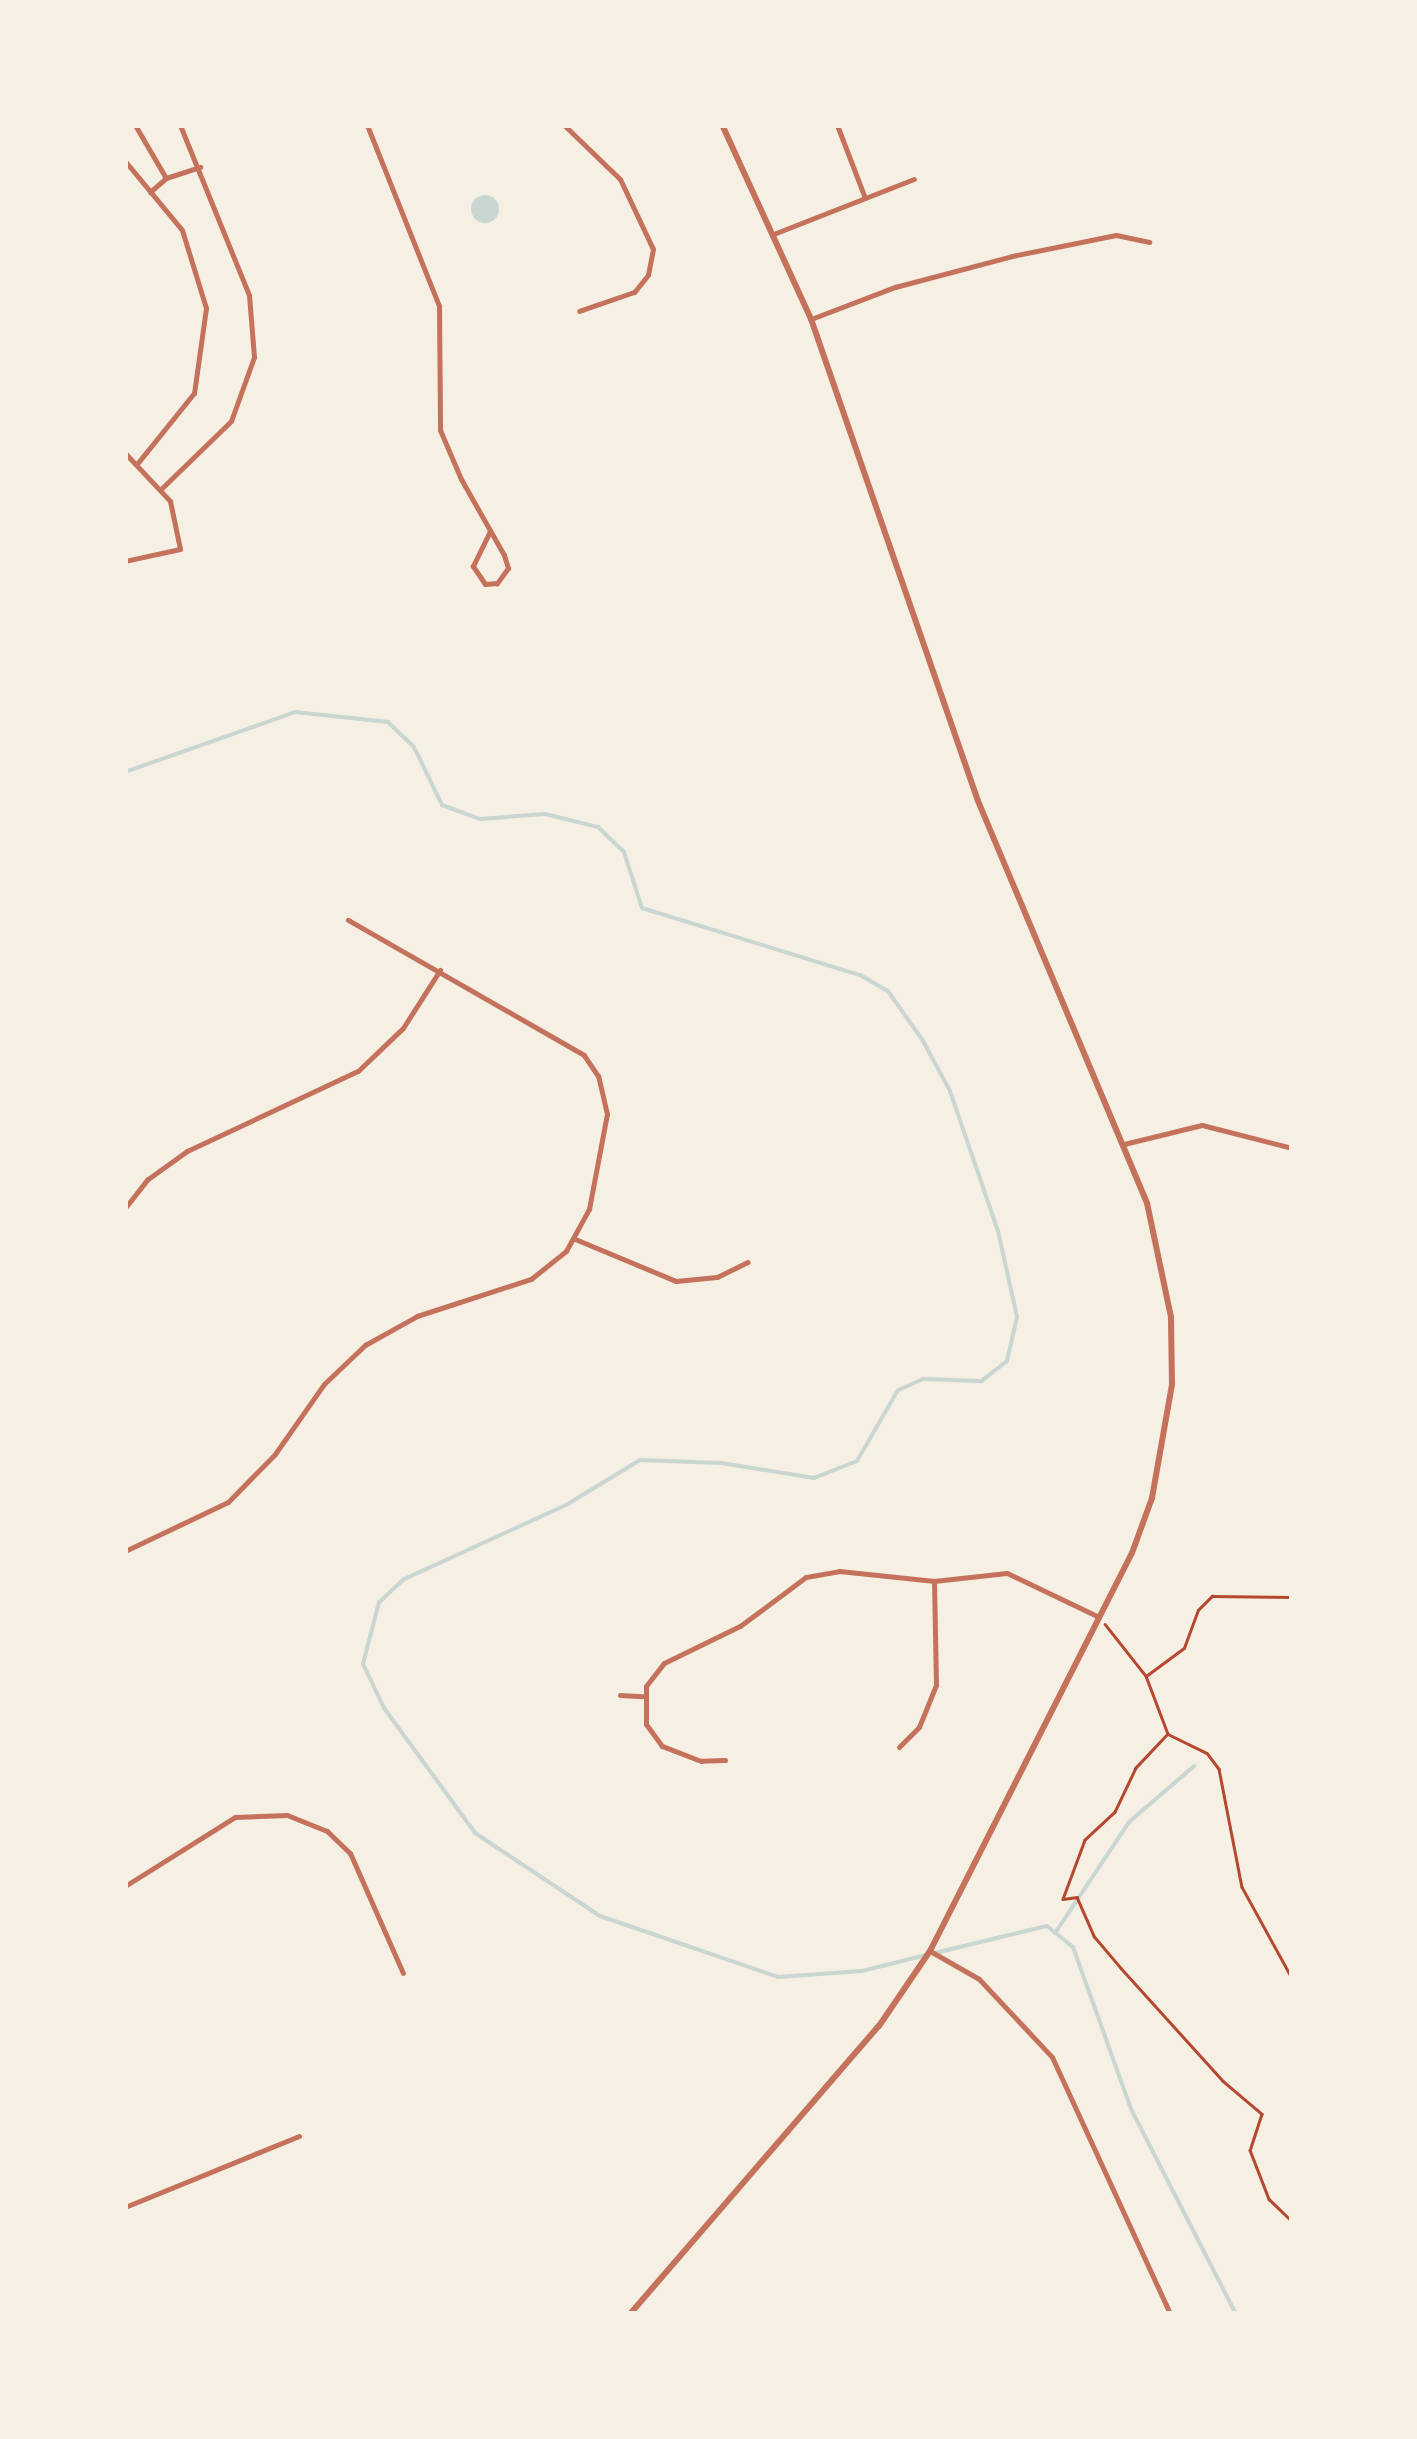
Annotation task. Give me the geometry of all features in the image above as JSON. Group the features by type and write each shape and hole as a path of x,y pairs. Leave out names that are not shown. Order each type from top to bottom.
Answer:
{"street":[{"path":"136,125 166,178"},
{"path":"162,488 231,421 254,357 248,295 200,166 180,125"},
{"path":"367,125 439,306 440,430 490,531 508,568 497,583 485,584 473,566 490,531"},
{"path":"564,125 620,179 653,249 648,275 634,292 579,311"},
{"path":"630,2314 902,1994 930,1951 1099,1617 1152,1498 1172,1384 1163,1259 1124,1144 978,801 812,319 776,234 722,125"},
{"path":"836,125 866,198"},
{"path":"125,161 174,216 196,260 206,341 194,393 137,464"},
{"path":"150,192 166,178 200,166"},
{"path":"776,234 914,179"},
{"path":"812,319 894,287 1012,256 1116,235 1149,242"},
{"path":"125,453 162,488 180,550 125,561"},
{"path":"125,1552 195,1522 242,1490 324,1384 365,1345 417,1316 531,1278 575,1240 606,1130 598,1076 567,1040 348,920"},
{"path":"125,1208 148,1180 187,1151 358,1070 403,1028 440,970"},
{"path":"1124,1144 1202,1125 1292,1148"},
{"path":"575,1240 676,1281 718,1277 748,1262"},
{"path":"725,1760 702,1761 662,1746 646,1724 643,1696 664,1662 740,1626 806,1577 840,1571 934,1581 1007,1574 1099,1617"},
{"path":"899,1747 918,1727 936,1685 934,1581"},
{"path":"620,1695 643,1696"},
{"path":"125,1886 235,1817 287,1815 326,1831 350,1853 402,1973"},
{"path":"930,1951 979,1979 1052,2057 1170,2314"},
{"path":"125,2207 299,2136"}],"path":[{"path":"1146,1676 1184,1648 1198,1610 1212,1596 1292,1597"},
{"path":"1099,1617 1146,1676 1168,1734 1207,1753 1220,1769 1242,1887 1292,1978"},
{"path":"1168,1734 1136,1768 1116,1812 1084,1840 1063,1899 1078,1900 1120,1968 1223,2081 1262,2114 1250,2150 1269,2199 1292,2221"}],"shaded area":[{"path":"485,195 495,199 499,209 495,219 485,223 475,219 471,209 475,199"}],"waterway":[{"path":"125,772 295,712 388,722 414,747 442,805 480,819 545,814 598,827 624,852 642,908 860,975 888,991 923,1041 950,1091 998,1231 1017,1317 1007,1361 981,1381 923,1379 898,1390 857,1461 814,1478 721,1463 640,1460 566,1505 404,1579 379,1602 363,1664 384,1708 475,1833 600,1916 778,1977 862,1971 926,1955"},
{"path":"1055,1933 1129,1822 1194,1766"},
{"path":"935,1953 1047,1926 1073,1947 1131,2109 1236,2314"}]}
